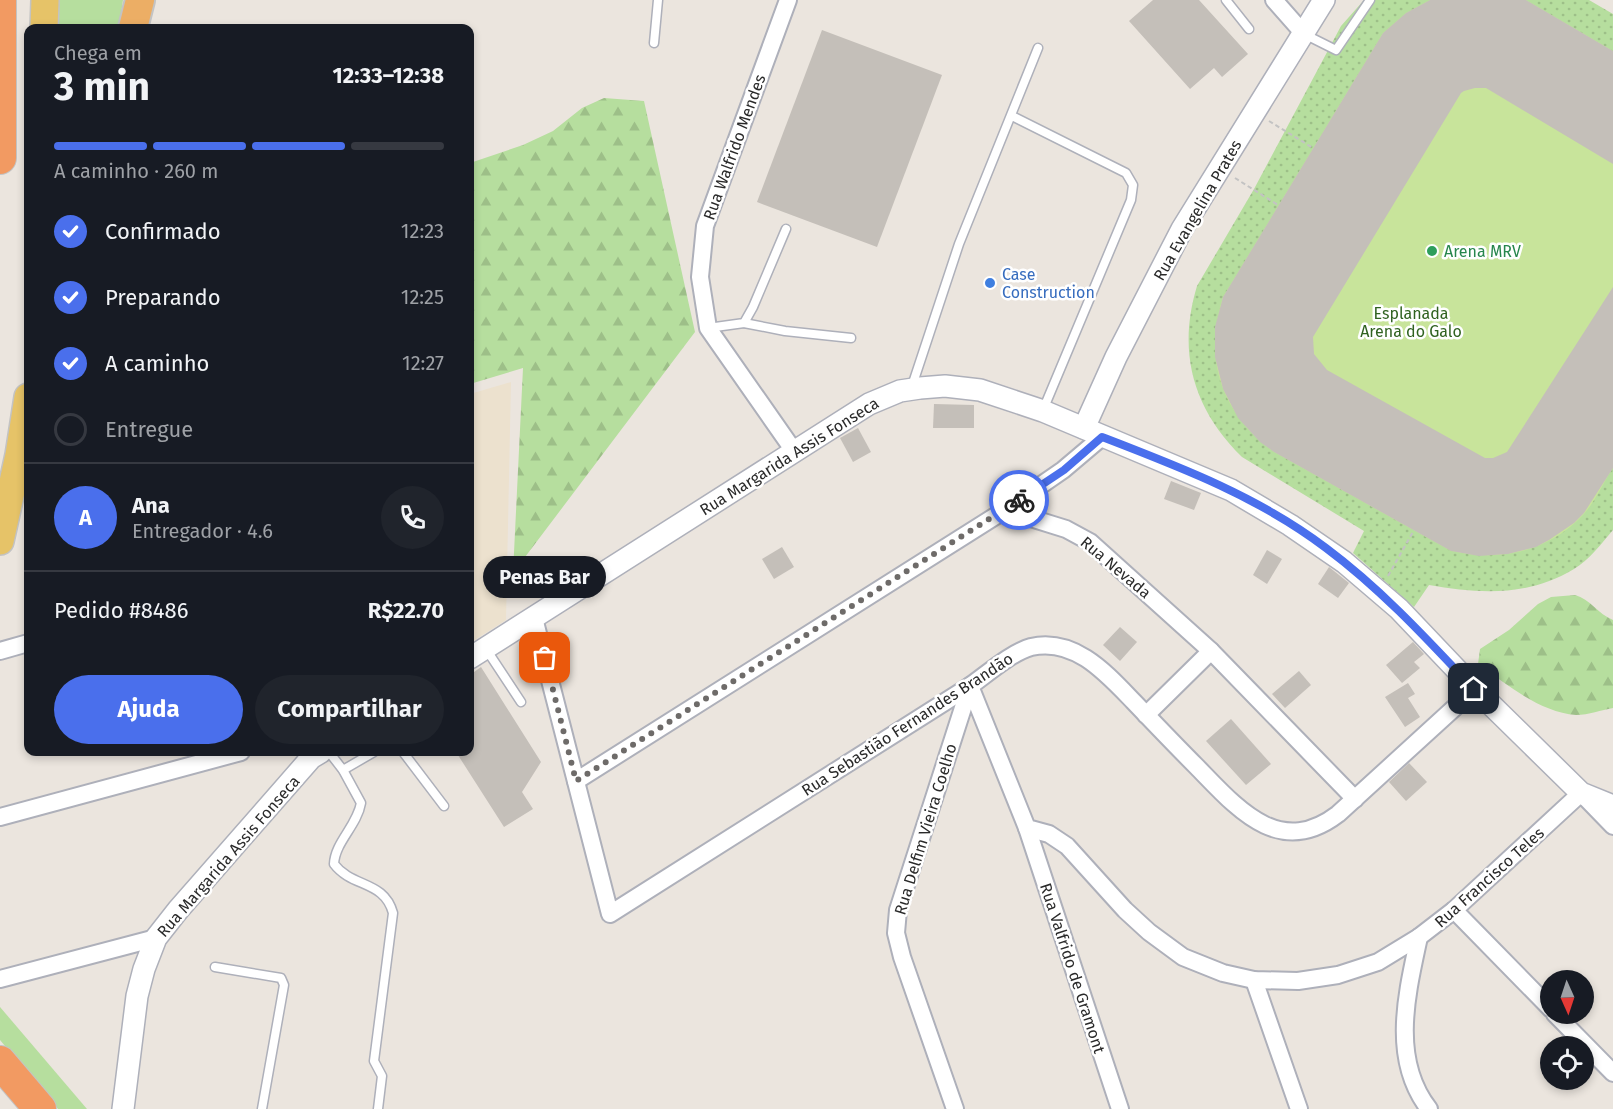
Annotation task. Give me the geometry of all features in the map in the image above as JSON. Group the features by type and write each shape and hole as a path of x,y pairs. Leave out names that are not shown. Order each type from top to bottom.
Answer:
{"highway":[{"path":"0,0 0,158"},
{"path":"134,24 140,0"},
{"path":"0,1062 40,1109"},
{"path":"0,1095 11,1109"}],"main road":[{"path":"44,24 45,0"},
{"path":"0,541 24,423"}],"street":[{"name":"Rua Walfrido Mendes","path":"788,0 705,226 700,277 708,328 794,451"},
{"path":"1274,0 1304,34"},
{"name":"Rua Evangelina Prates","path":"576,781 1005,510 1064,470 1093,433 1116,357 1177,240 1324,0"},
{"name":"Rua Margarida Assis Fonseca","path":"478,653 869,404 910,389 945,386 980,390 1043,411 1231,490 1324,546 1399,609 1474,689 1613,826"},
{"name":"Rua Nevada","path":"1005,510 1066,529 1090,542 1211,651 1355,799"},
{"path":"534,618 576,781"},
{"path":"0,651 24,644"},
{"name":"Rua Sebastião Fernandes Brandão","path":"576,781 610,914 970,686 1018,653 1031,647 1050,646 1067,649 1084,656 1110,676 1235,806 1262,825 1277,829 1306,830 1328,822 1474,689"},
{"path":"1146,715 1211,651"},
{"path":"970,686 1027,828"},
{"name":"Rua Delfim Vieira Coelho","path":"955,1109 902,957 896,933 905,885 970,686"},
{"path":"0,817 226,756"},
{"name":"Rua Margarida Assis Fonseca","path":"123,1109 137,996 156,938 314,756"},
{"path":"1581,794 1613,806"},
{"name":"Rua Francisco Teles","path":"1027,828 1049,834 1067,846 1125,910 1149,932 1184,957 1223,973 1254,980 1298,981 1338,975 1378,962 1419,937 1454,910 1581,794"},
{"name":"Rua Valfrido de Gramont","path":"1027,828 1120,1109"},
{"path":"1454,910 1540,999"},
{"path":"1419,937 1408,988 1403,1027 1408,1066 1423,1102 1429,1109"},
{"path":"0,979 156,938"},
{"path":"1254,980 1299,1109"},
{"path":"1566,1024 1613,1073"}],"lane":[{"path":"654,43 658,0"},
{"path":"1226,0 1250,29"},
{"path":"1304,34 1336,50 1370,0"},
{"path":"910,389 959,244 1038,48"},
{"path":"1012,116 1126,173 1133,185 1131,200 1043,411"},
{"path":"744,323 786,229"},
{"path":"708,328 744,323 785,331 851,338"},
{"path":"478,653 521,702"},
{"path":"332,756 343,770 361,803 358,816 334,855 334,864 342,874 379,890 389,901 393,913 374,1061 382,1076 378,1109"},
{"path":"343,770 367,756"},
{"path":"406,756 444,806"},
{"path":"215,967 281,978 284,986 262,1109"}],"path":[{"path":"1254,112 1313,148"},
{"path":"1219,168 1278,205"},
{"path":"1379,592 1414,530"}],"shaded area":[{"path":"511,382 506,620 474,640 474,393"}],"green space":[{"path":"45,0 123,0 120,24 44,24"},
{"name":"Arena MRV","path":"1364,0 1589,0 1613,14 1613,530 1580,565 1539,585 1503,591 1485,591 1429,585 1414,607 1353,553 1364,531 1242,457 1211,419 1194,378 1189,334 1191,310 1197,286 1254,189 1341,26"},
{"name":"Arena MRV","path":"1430,0 1526,0 1613,51 1613,468 1587,510 1569,528 1539,546 1505,554 1469,554 1451,551 1274,452 1256,437 1229,402 1216,363 1217,320 1223,297 1383,33 1406,13"},
{"path":"604,98 644,101 695,332 513,573 523,368 474,383 474,162 523,145 553,131 582,108"},
{"path":"1575,595 1613,620 1613,708 1576,715 1549,709 1537,703 1512,689 1478,664 1480,649 1509,630 1538,604 1551,597"},
{"path":"0,1007 87,1109 58,1109 0,1040"}],"building":[{"path":"1153,0 1199,0 1248,54 1222,77 1214,68 1190,89 1129,21"},
{"path":"1430,0 1526,0 1613,51 1613,164 1486,88 1464,91 1313,337 1314,354 1327,370 1485,458 1493,458 1507,452 1613,287 1613,468 1584,513 1574,523 1536,547 1508,554 1479,556 1451,551 1274,452 1260,442 1238,418 1223,389 1215,357 1215,327 1223,297 1383,33 1406,13"},
{"path":"822,30 942,75 877,247 757,202"},
{"path":"934,404 974,405 974,428 933,428"},
{"path":"858,428 871,452 853,462 840,438"},
{"path":"1171,481 1201,493 1194,510 1164,499"},
{"path":"782,547 794,567 774,579 762,559"},
{"path":"1267,550 1282,559 1267,584 1253,575"},
{"path":"1329,567 1349,583 1338,598 1318,584"},
{"path":"1120,627 1137,642 1120,661 1103,645"},
{"path":"1413,642 1424,654 1414,662 1420,668 1402,683 1386,665"},
{"path":"481,667 541,762 522,792 533,809 504,827 459,756 474,756 474,672"},
{"path":"1299,671 1311,685 1285,708 1272,694"},
{"path":"1408,683 1415,694 1408,698 1420,717 1405,727 1385,697"},
{"path":"1231,719 1271,764 1246,785 1206,741"},
{"path":"1409,763 1427,782 1406,801 1389,782"}],"way so far":[{"path":"545,658 576,781 1019,500"}],"place":[{"name":"Arena MRV","path":"1432,251"},
{"name":"Case Construction","path":"990,283"},
{"name":"Penas Bar","path":"545,658"}],"route":[{"path":"1019,500 1064,470 1102,437 1179,467 1263,507 1324,546 1399,609 1474,689"}],"park label":[{"name":"Esplanada Arena do Galo","path":"1411,322"}]}
